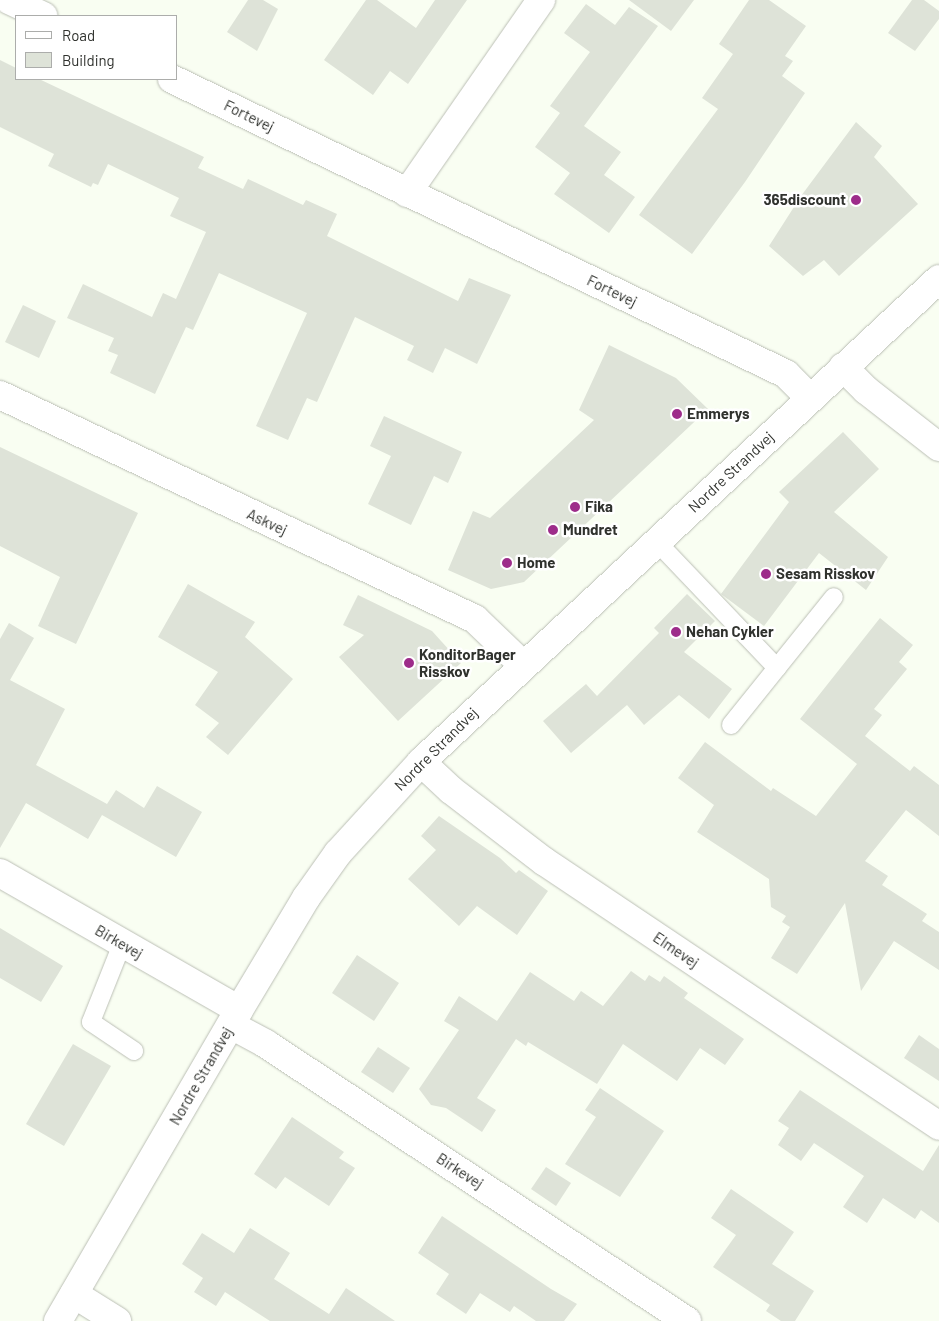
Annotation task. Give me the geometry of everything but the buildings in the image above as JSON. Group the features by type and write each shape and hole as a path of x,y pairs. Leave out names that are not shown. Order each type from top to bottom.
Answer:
{"street":[{"path":"407,193 540,0"},
{"path":"13,1 41,15"},
{"name":"Fortevej","path":"174,80 786,374 810,398"},
{"name":"Nordre Strandvej","path":"58,1321 306,898 338,853 421,762 939,279"},
{"path":"843,367 866,390 939,447"},
{"name":"Askvej","path":"0,395 475,619 523,665"},
{"name":"Elmevej","path":"421,762 451,790 545,862 939,1126"},
{"name":"Birkevej","path":"0,873 122,944 235,1018 266,1044 687,1321"},
{"path":"74,1294 117,1321"}],"lane":[{"path":"657,542 777,668"},
{"path":"731,725 834,596"},
{"path":"122,944 91,1022 134,1051"}],"place":[{"name":"365discount","path":"856,200"},
{"name":"Emmerys","path":"677,414"},
{"name":"Fika","path":"575,507"},
{"name":"Mundret","path":"553,530"},
{"name":"Home","path":"507,563"},
{"name":"Sesam Risskov","path":"766,574"},
{"name":"Nehan Cykler","path":"676,632"},
{"name":"KonditorBager Risskov","path":"409,663"}]}
